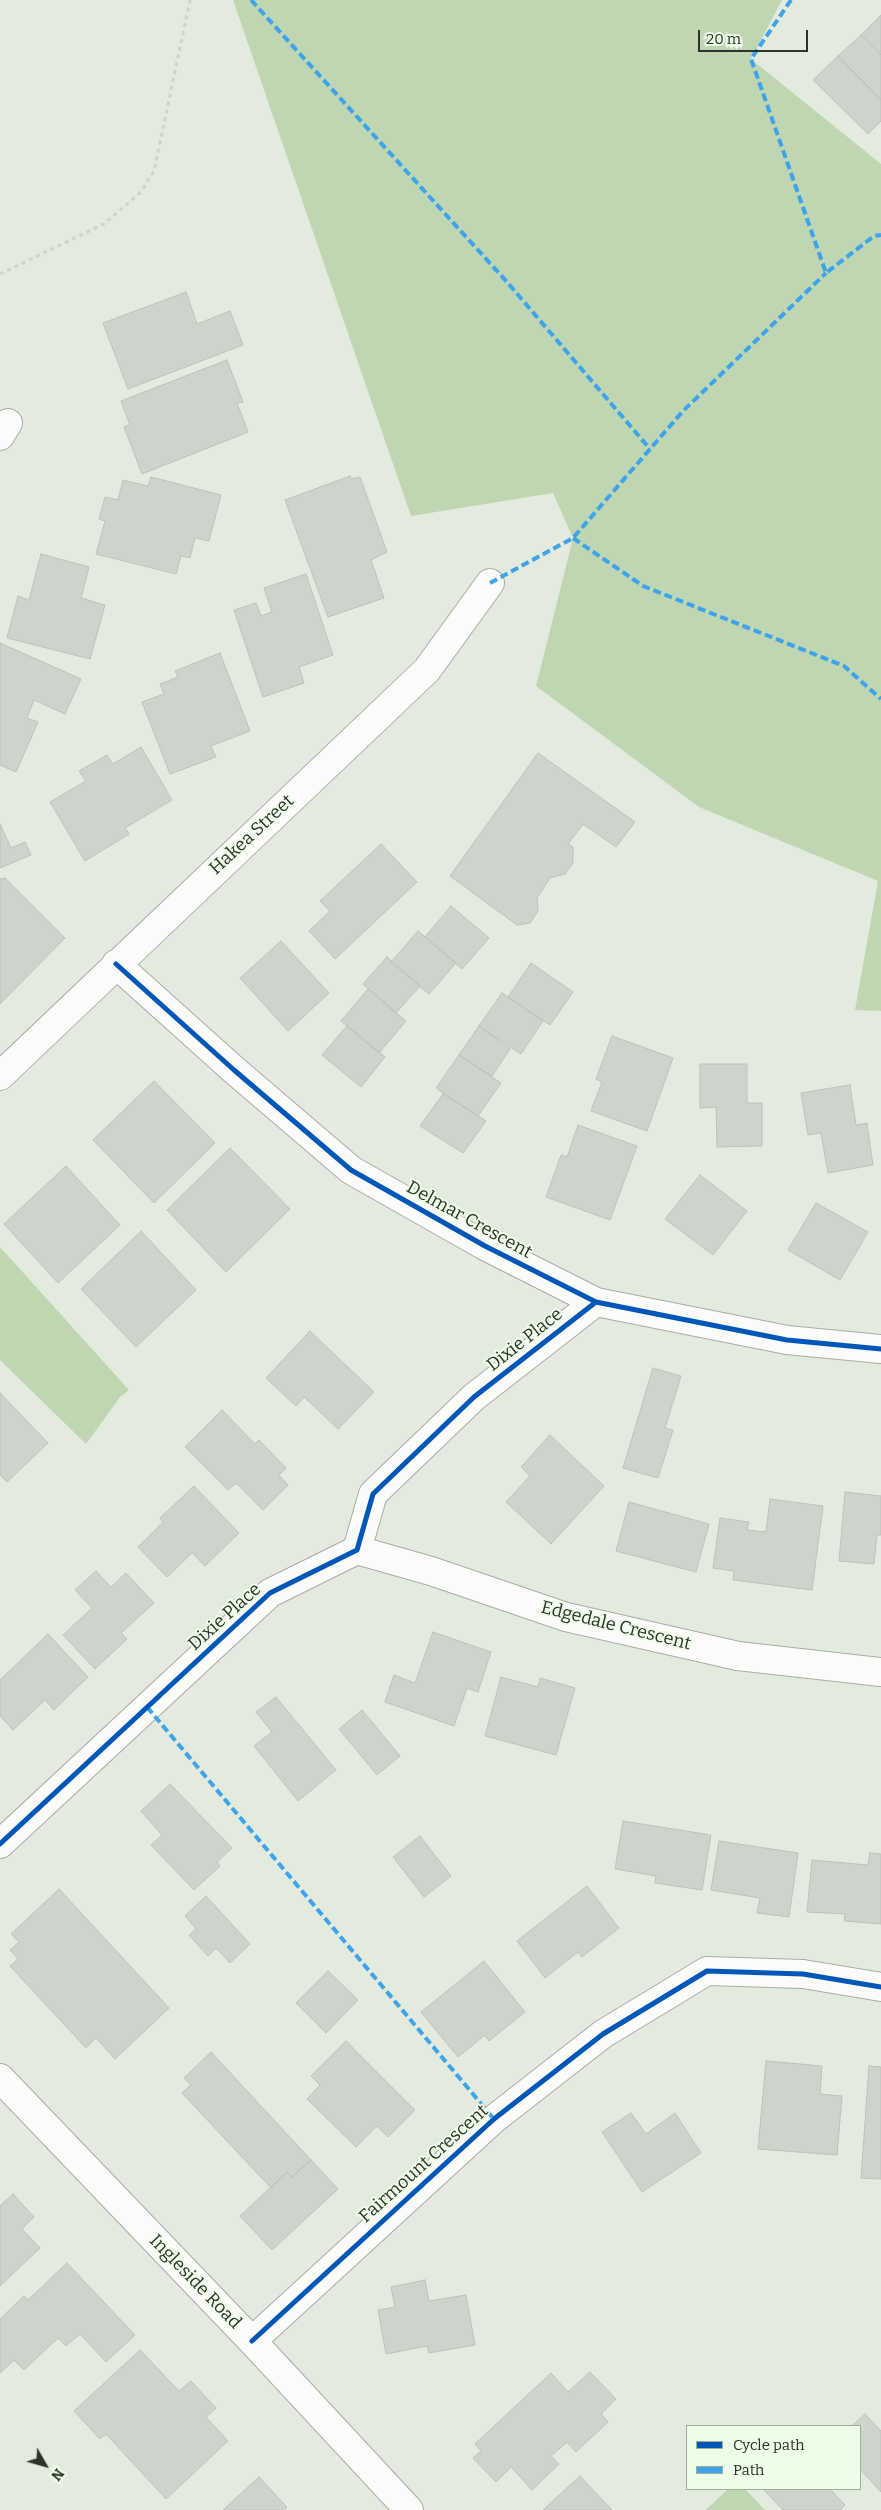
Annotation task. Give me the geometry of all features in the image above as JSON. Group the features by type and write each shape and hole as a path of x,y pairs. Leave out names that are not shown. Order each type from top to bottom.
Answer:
{"street":[{"name":"Hakea Street","path":"0,1076 427,670 490,583"},
{"name":"Delmar Crescent","path":"116,964 234,1070 351,1170 484,1246 596,1302 787,1340 881,1349"},
{"name":"Dixie Place","path":"0,1844 270,1592 357,1550 374,1494 474,1397 596,1302"},
{"name":"Edgedale Crescent","path":"357,1550 432,1571 576,1620 738,1656 881,1672"},
{"name":"Fairmount Crescent","path":"252,2341 494,2119 603,2034 707,1971 802,1974 881,1987"},
{"name":"Ingleside Road","path":"0,2078 252,2341 409,2510"}],"path":[{"path":"0,274 104,224 141,192 154,171 190,0"}],"green space":[{"path":"233,0 782,0 751,59 881,164 881,1011 855,1010 878,881 699,807 536,686 573,538 553,493 411,516"},
{"path":"0,1247 129,1390 120,1397 86,1444 0,1360"},
{"path":"727,2490 746,2490 765,2510 706,2510"}],"building":[{"path":"881,15 881,55 861,35"},
{"path":"861,35 881,55 881,100 838,56"},
{"path":"838,56 881,100 881,121 868,134 813,80"},
{"path":"186,292 197,324 230,311 243,345 128,389 103,323"},
{"path":"227,360 243,402 237,403 248,432 142,474 124,427 130,425 121,401"},
{"path":"350,476 351,479 360,477 387,552 371,560 384,598 328,617 285,500"},
{"path":"151,477 221,495 209,541 195,538 190,558 181,556 176,574 96,554 105,521 99,519 105,497 118,500 123,480 148,486"},
{"path":"41,554 89,567 81,598 105,605 90,659 7,638 18,596 29,600"},
{"path":"306,574 333,655 299,667 304,683 263,697 234,610 256,603 261,616 272,612 264,588"},
{"path":"0,643 81,679 65,714 34,700 27,718 38,722 16,772 0,765"},
{"path":"220,653 250,731 211,746 216,757 170,774 142,702 164,694 160,684 178,677 175,671"},
{"path":"141,747 172,800 125,828 129,834 85,861 50,802 86,781 79,771 107,755 113,764"},
{"path":"538,753 635,822 616,847 583,824 568,844 573,847 573,863 565,874 550,878 537,898 538,911 530,923 517,925 450,876"},
{"path":"0,824 11,848 25,842 31,855 0,868"},
{"path":"381,844 417,882 335,959 309,931 330,911 320,901"},
{"path":"5,878 65,938 0,1004 0,879"},
{"path":"451,906 489,938 462,969 425,937"},
{"path":"418,931 456,963 429,994 391,962"},
{"path":"281,941 329,993 288,1031 240,978"},
{"path":"387,957 420,986 396,1013 363,984"},
{"path":"531,963 573,992 550,1025 508,997"},
{"path":"368,989 406,1021 379,1053 341,1021"},
{"path":"502,993 543,1021 521,1054 479,1026"},
{"path":"347,1026 385,1057 361,1087 322,1055"},
{"path":"479,1026 510,1049 492,1076 459,1055"},
{"path":"612,1036 673,1058 647,1131 591,1111 602,1082 596,1079"},
{"path":"459,1055 501,1083 478,1116 436,1088"},
{"path":"700,1064 747,1064 747,1103 762,1103 762,1146 717,1147 716,1107 700,1108"},
{"path":"154,1081 215,1143 154,1203 93,1140"},
{"path":"850,1085 856,1125 867,1123 873,1165 828,1173 821,1133 808,1135 801,1093"},
{"path":"443,1094 486,1121 463,1153 420,1126"},
{"path":"578,1125 637,1146 610,1220 546,1197 561,1155 567,1157"},
{"path":"230,1148 290,1209 226,1272 167,1210"},
{"path":"66,1166 120,1225 58,1283 4,1224"},
{"path":"700,1175 747,1211 713,1255 665,1219"},
{"path":"816,1203 868,1232 840,1280 788,1250"},
{"path":"141,1231 196,1290 136,1347 81,1289"},
{"path":"310,1331 374,1392 338,1429 304,1397 296,1406 266,1378"},
{"path":"653,1368 681,1376 665,1428 673,1430 658,1478 623,1468"},
{"path":"0,1393 48,1443 7,1482 0,1475"},
{"path":"222,1410 255,1444 259,1440 286,1468 279,1475 288,1485 263,1510 236,1483 228,1490 185,1447"},
{"path":"550,1435 604,1486 551,1544 506,1502 530,1476 521,1467"},
{"path":"194,1486 239,1533 205,1566 192,1553 167,1577 138,1547 163,1522 160,1518"},
{"path":"845,1492 881,1496 881,1535 877,1535 874,1564 839,1561"},
{"path":"770,1499 823,1506 812,1590 733,1580 734,1571 713,1568 720,1518 749,1522 747,1530 766,1532"},
{"path":"629,1502 709,1524 696,1572 616,1551"},
{"path":"96,1571 111,1587 126,1573 154,1603 121,1633 127,1639 95,1669 63,1635 92,1608 75,1590"},
{"path":"433,1632 491,1652 478,1692 467,1688 454,1726 385,1702 394,1675 415,1683"},
{"path":"48,1634 88,1677 54,1710 45,1700 13,1730 0,1716 0,1680"},
{"path":"501,1677 538,1687 540,1678 575,1688 556,1755 485,1736"},
{"path":"276,1697 336,1770 298,1801 254,1746 272,1732 256,1712"},
{"path":"362,1710 400,1756 377,1775 339,1729"},
{"path":"170,1784 232,1848 217,1862 220,1866 194,1890 151,1845 162,1835 141,1811"},
{"path":"623,1821 711,1835 702,1890 655,1883 656,1876 615,1869"},
{"path":"420,1836 451,1876 424,1897 393,1857"},
{"path":"719,1841 798,1853 789,1917 757,1913 760,1898 711,1890"},
{"path":"870,1853 881,1854 881,1924 844,1921 845,1914 807,1912 812,1860 868,1865"},
{"path":"587,1886 619,1928 582,1957 578,1952 545,1978 517,1941"},
{"path":"59,1889 169,2008 115,2059 96,2038 86,2048 10,1966 18,1959 10,1950 19,1942 11,1934"},
{"path":"206,1896 250,1944 230,1963 216,1948 208,1956 189,1935 196,1929 185,1916"},
{"path":"484,1961 525,2012 489,2041 485,2035 458,2057 421,2012"},
{"path":"328,1971 358,2000 326,2033 296,2003"},
{"path":"346,2041 415,2110 388,2137 377,2126 356,2147 307,2099 320,2085 311,2076"},
{"path":"211,2052 311,2160 292,2177 287,2172 271,2188 182,2093 191,2085 184,2078"},
{"path":"766,2061 822,2066 820,2094 842,2096 837,2155 758,2149"},
{"path":"869,2066 881,2067 881,2179 861,2178"},
{"path":"631,2113 646,2134 675,2113 701,2153 642,2192 602,2132"},
{"path":"311,2160 338,2189 272,2250 240,2216 287,2172 292,2177"},
{"path":"13,2194 34,2217 22,2229 40,2248 0,2286 0,2206"},
{"path":"67,2263 135,2335 106,2362 80,2334 66,2346 58,2338 24,2370 14,2360 0,2373 0,2319 24,2296 28,2300"},
{"path":"425,2280 429,2301 466,2295 475,2345 429,2353 427,2346 386,2354 378,2310 395,2307 391,2287"},
{"path":"140,2350 179,2391 191,2381 216,2408 206,2417 228,2441 166,2499 106,2434 100,2439 74,2411"},
{"path":"590,2372 616,2399 601,2414 608,2422 576,2452 567,2442 551,2456 559,2464 532,2490 511,2467 496,2482 473,2458 481,2451 475,2444 551,2373 568,2392"},
{"path":"865,2414 881,2431 881,2492 861,2470 861,2425 853,2425"},
{"path":"580,2476 612,2510 543,2510"},
{"path":"259,2477 287,2507 284,2510 223,2510"},
{"path":"764,2490 831,2490 845,2505 840,2510 783,2510"}],"marked path":[{"path":"251,0 507,282 650,449"},
{"path":"791,0 751,59 826,273 874,236 881,235"},
{"path":"490,583 573,538 683,411 826,273"},
{"path":"573,538 643,586 844,666 881,699"},
{"path":"147,1707 494,2119"}],"cycle path":[{"path":"116,964 234,1070 351,1170 485,1246 596,1302 787,1340 881,1349"},
{"path":"0,1844 270,1593 357,1550 373,1494 474,1397 596,1302"},
{"path":"252,2341 494,2119 603,2034 707,1971 803,1974 881,1987"}]}
